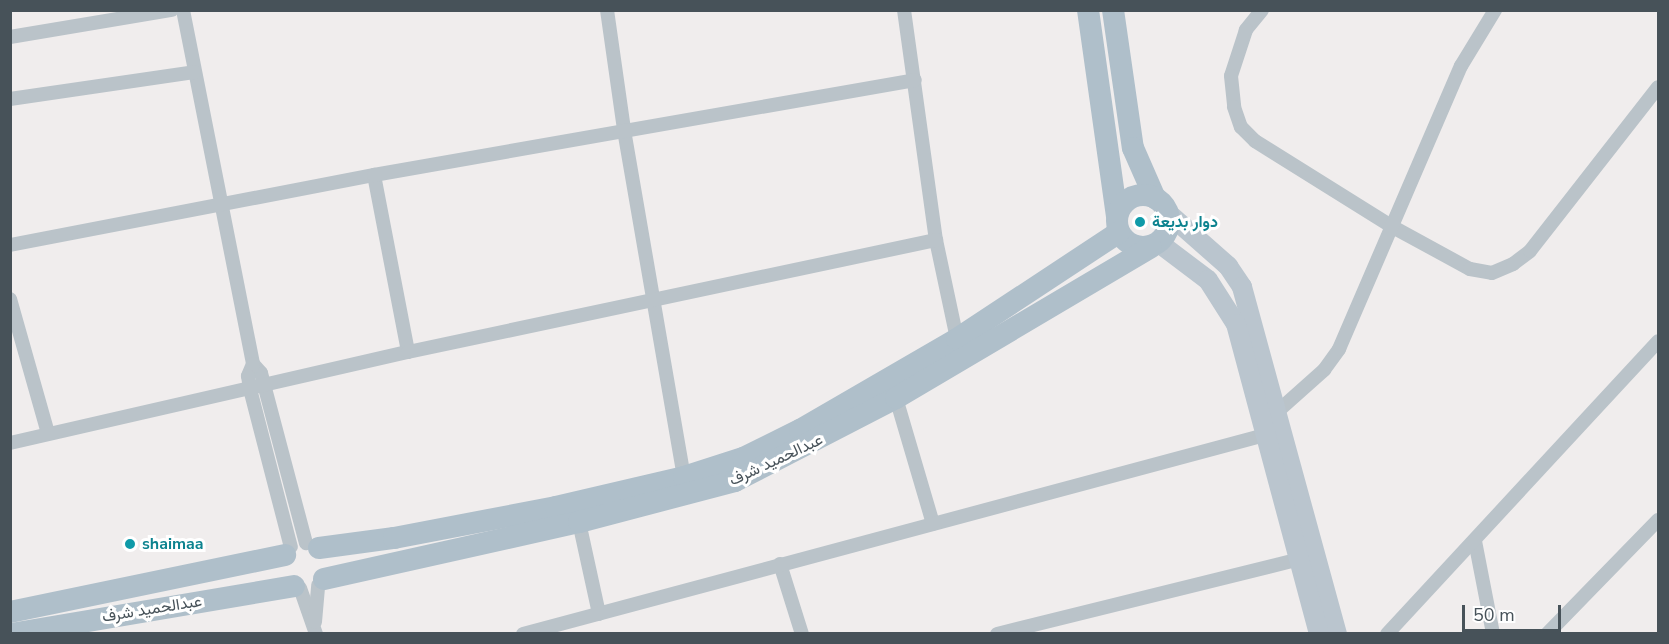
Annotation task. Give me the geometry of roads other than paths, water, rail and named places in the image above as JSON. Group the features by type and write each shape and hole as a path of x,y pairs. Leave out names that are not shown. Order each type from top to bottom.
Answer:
{"main road":[{"path":"1088,10 1118,224 1135,246 1155,245 1168,230 1162,206 1132,148 1113,10"},
{"path":"1118,224 1129,199 1142,195 1162,206"},
{"name":"عبدالحميد شرف","path":"10,612 300,548 482,522 684,477 767,447 957,339 1118,224"},
{"name":"عبدالحميد شرف","path":"10,633 68,628 309,585 579,522 735,482 896,398 1155,245"},
{"path":"300,548 328,566 309,585 283,572 300,548"}],"street":[{"path":"10,37 172,10"},
{"path":"183,10 253,364 261,373 300,548"},
{"path":"608,10 624,130 684,477"},
{"path":"904,10 936,240 957,339"},
{"path":"1262,10 1245,30 1232,76 1234,107 1241,127 1255,141 1391,226 1470,269 1492,273 1513,264 1530,251 1659,87"},
{"path":"1278,411 1324,370 1339,349 1461,66 1495,10"},
{"path":"10,99 194,72"},
{"path":"10,245 374,175 915,80"},
{"path":"374,175 408,352"},
{"path":"1162,206 1236,276 1278,411 1337,633"},
{"path":"10,443 408,352 653,302 936,240"},
{"path":"1155,245 1208,280 1226,304 1236,324 1319,633"},
{"path":"10,299 48,433"},
{"path":"1387,633 1659,341"},
{"path":"253,364 248,376 250,389 300,548"},
{"path":"896,398 933,524"},
{"path":"523,633 1265,435"},
{"path":"1547,633 1659,520"},
{"path":"579,522 599,614"},
{"path":"1475,541 1493,633"},
{"path":"997,633 1300,559"},
{"path":"780,564 802,633"},
{"path":"309,585 315,630"}],"place":[{"name":"دوار بديعة","path":"1140,222"},
{"name":"shaimaa","path":"130,544"}]}
